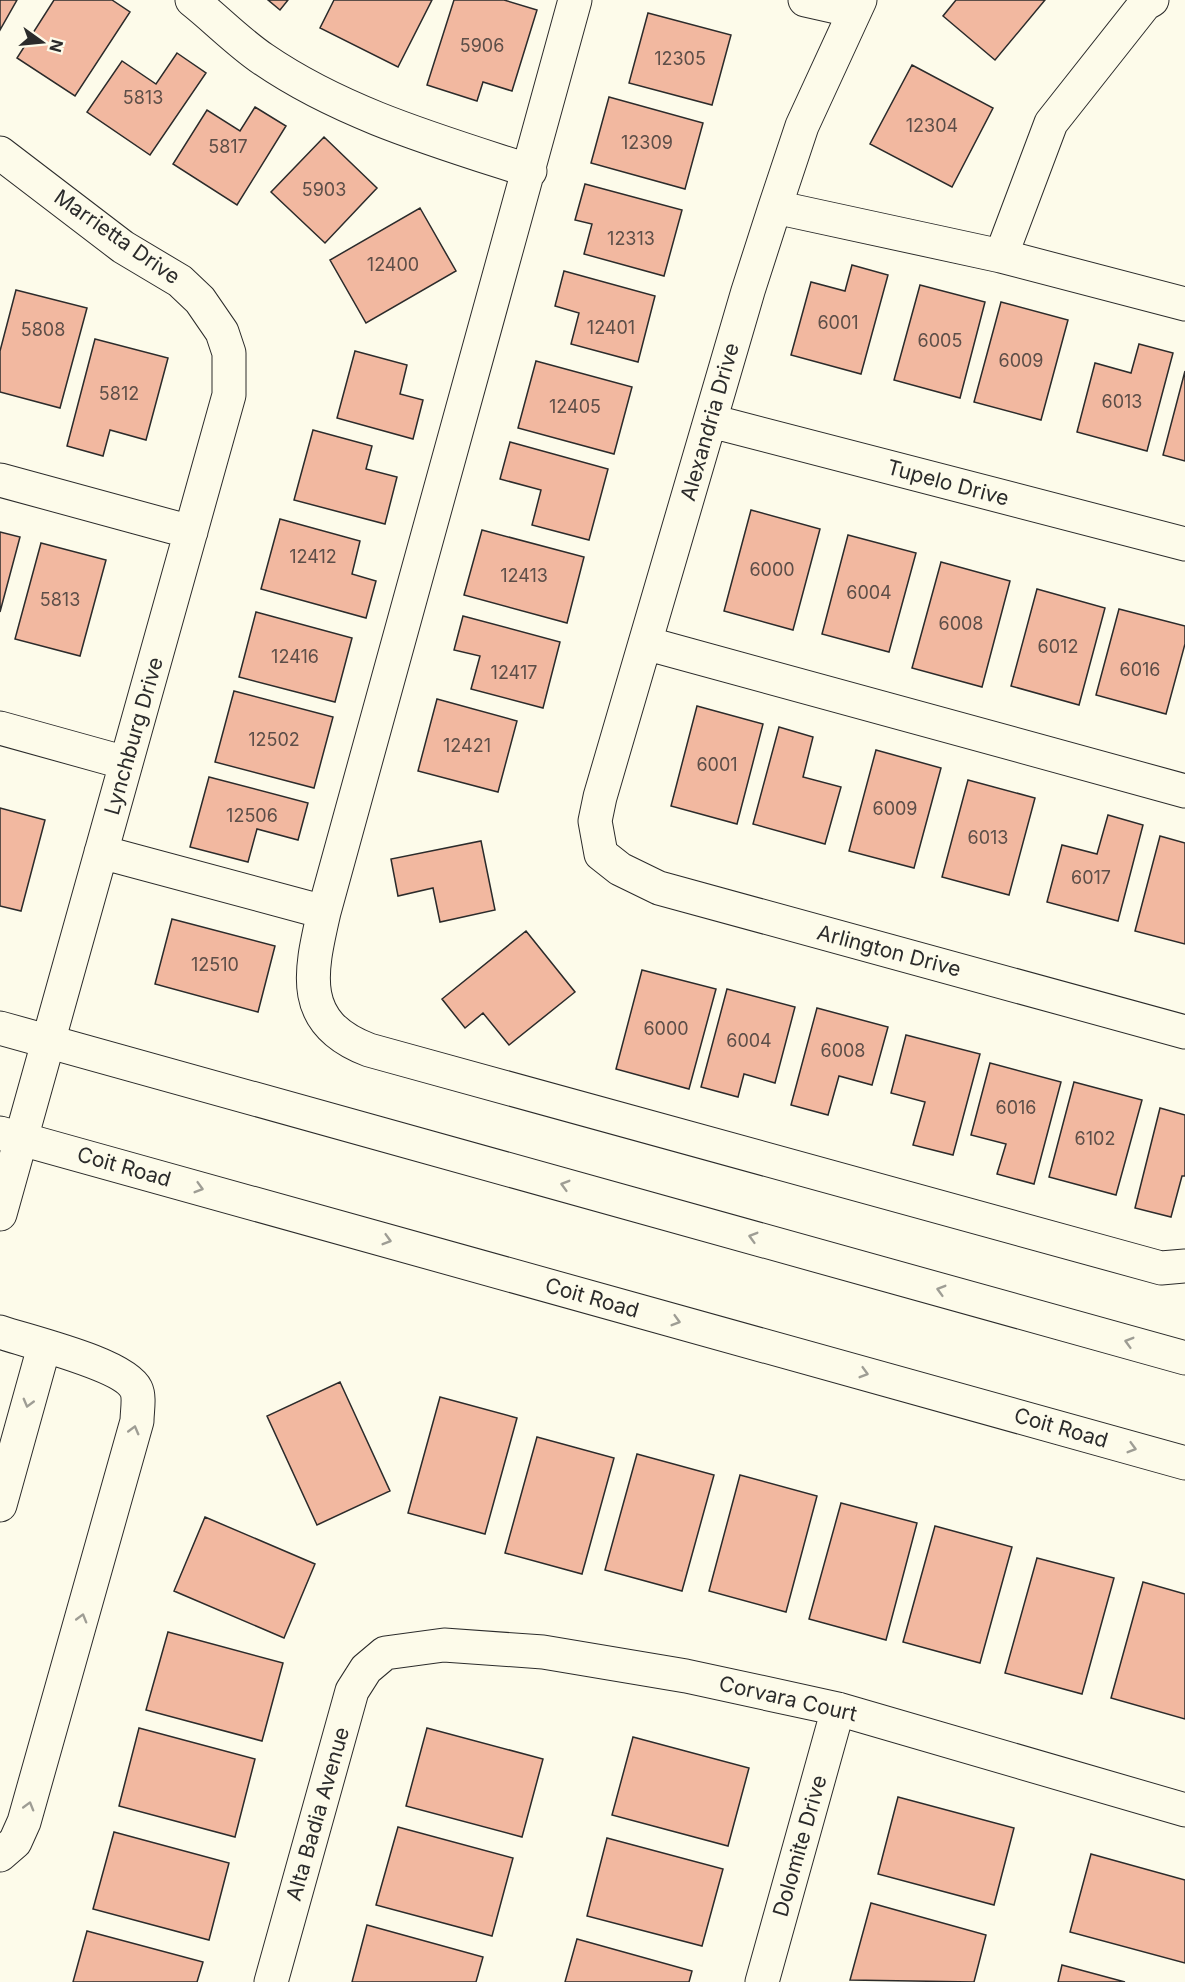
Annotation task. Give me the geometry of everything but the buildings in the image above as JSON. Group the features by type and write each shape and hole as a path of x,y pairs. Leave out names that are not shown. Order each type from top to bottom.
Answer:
{"street":[{"path":"192,0 263,59 347,106 428,138 530,171"},
{"path":"575,0 530,171 324,912 312,965 314,994 327,1023 345,1041 380,1053 1161,1268 1185,1266"},
{"path":"805,0 857,6"},
{"path":"1001,256 1051,123 1145,4 1152,0"},
{"name":"Alexandria Drive","path":"601,854 595,821 600,797 748,291 802,126 857,6"},
{"name":"Marrietta Drive","path":"0,153 123,247 180,281 200,300 222,332"},
{"path":"775,207 1001,256 1185,304"},
{"name":"Lynchburg Drive","path":"0,1214 11,1136 49,1041 229,394 229,353 222,332"},
{"name":"Tupelo Drive","path":"711,421 1185,544"},
{"path":"0,480 191,532"},
{"path":"645,643 1185,791"},
{"path":"0,728 126,763"},
{"path":"101,852 324,912"},
{"name":"Arlington Drive","path":"601,854 620,869 659,888 1185,1032"},
{"path":"0,1028 1185,1358"},
{"name":"Coit Road","path":"11,1136 1185,1462"},
{"path":"0,1332 110,1367 128,1378 138,1390 137,1421 24,1822 15,1842 0,1855"},
{"path":"0,1504 44,1347"},
{"name":"Corvara Court","path":"381,1656 385,1653 444,1645 543,1652 686,1676 838,1709 1185,1810"},
{"name":"Alta Badia Avenue","path":"271,1982 352,1691 363,1673 381,1656"},
{"name":"Dolomite Drive","path":"762,1982 838,1709"}]}
